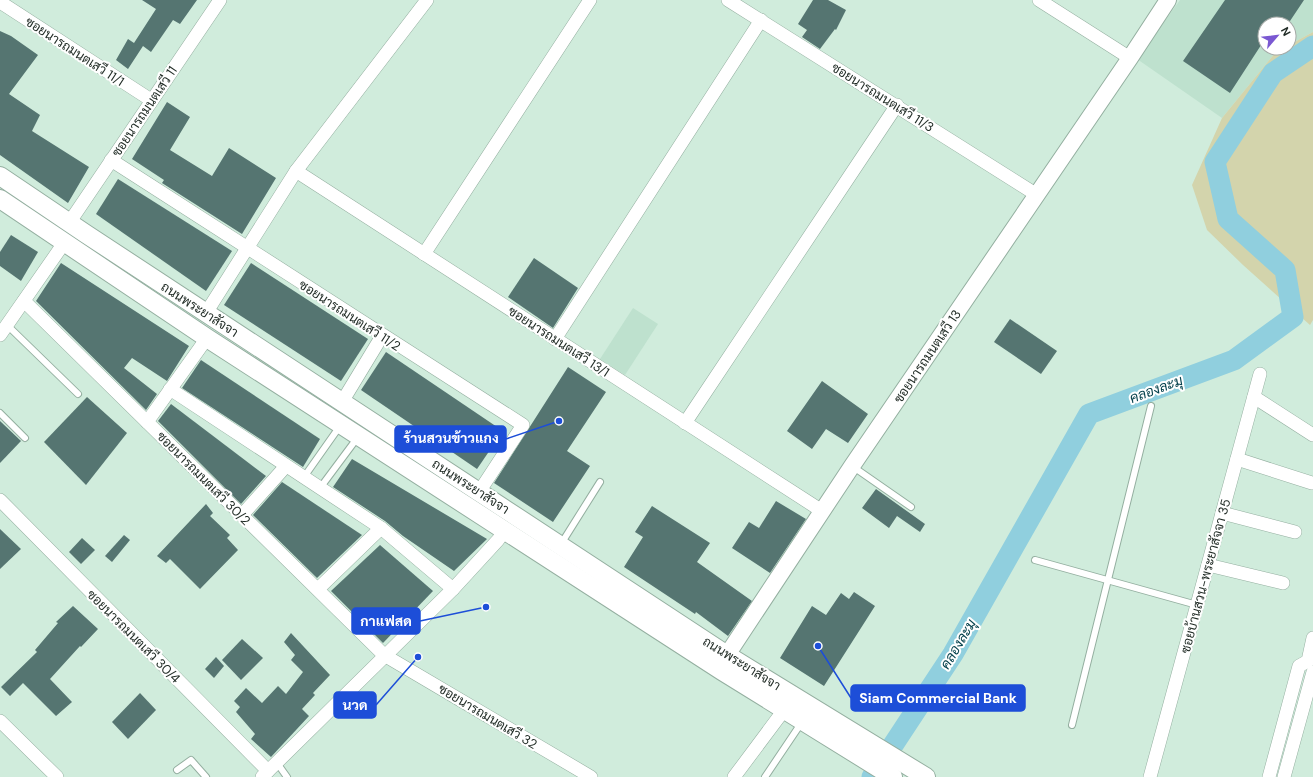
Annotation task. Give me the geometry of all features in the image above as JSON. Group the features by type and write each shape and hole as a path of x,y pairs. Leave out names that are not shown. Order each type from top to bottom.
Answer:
{"main road":[{"name":"ถนนพระยาสัจจา","path":"0,176 69,223 727,655 875,756 900,771 926,777"},
{"name":"ถนนพระยาสัจจา","path":"0,199 207,338 715,667 803,721 875,756"},
{"path":"40,226 51,211"},
{"path":"70,247 86,234"}],"street":[{"name":"ซอยนารถมนตเสวี 11","path":"69,223 220,0"},
{"path":"206,313 296,171 427,0"},
{"path":"424,254 590,0"},
{"name":"ซอยนารถมนตเสวี 11/3","path":"728,0 897,105 1037,195"},
{"path":"1039,0 1130,58"},
{"name":"ซอยนารถมนตเสวี 13","path":"727,655 852,466 1168,0"},
{"name":"ซอยนารถมนตเสวี 11/1","path":"5,2 151,100"},
{"path":"555,339 761,20"},
{"path":"685,423 897,105"},
{"name":"ซอยนารถมนตเสวี 11/2","path":"111,160 246,249 523,425 479,492"},
{"name":"ซอยนารถมนตเสวี 13/1","path":"296,171 822,511"},
{"path":"3,330 24,301 70,247"},
{"name":"ซอยนารถมนตเสวี 30/2","path":"24,301 384,655"},
{"path":"342,402 382,336"},
{"path":"147,422 207,338"},
{"name":"ซอยบ้านสวน-พระยาสัจจา 35","path":"1150,777 1260,374"},
{"path":"170,389 381,528 453,589"},
{"path":"1254,397 1313,435"},
{"path":"1237,459 1312,483"},
{"path":"242,515 286,466"},
{"name":"ซอยนารถมนตเสวี 30/4","path":"0,500 269,770"},
{"path":"1222,513 1295,532"},
{"path":"318,589 381,528"},
{"path":"269,770 384,655 453,589 498,540 505,530"},
{"path":"1208,565 1283,583"},
{"path":"1284,777 1300,717 1311,666 1313,638"},
{"name":"ซอยนารถมนตเสวี 32","path":"384,655 591,777"},
{"path":"1269,777 1299,666 1311,666"},
{"path":"734,777 784,710"},
{"path":"1286,714 1300,717"},
{"path":"0,721 57,777"}],"lane":[{"path":"3,330 78,394"},
{"path":"1072,726 1151,406"},
{"path":"0,413 25,438"},
{"path":"304,477 341,424"},
{"path":"320,488 359,436"},
{"path":"852,466 911,508"},
{"path":"560,545 600,482"},
{"path":"1035,560 1197,605"},
{"path":"765,777 803,721"},
{"path":"177,770 191,760 206,777"},
{"path":"269,770 287,777"}],"shaded area":[{"path":"1180,0 1313,0 1313,32 1297,41 1297,16 1257,16 1257,56 1273,56 1222,118 1137,59"},
{"path":"1313,32 1313,320 1310,325 1243,265 1207,230 1192,185 1222,118 1273,56 1297,56 1297,41"},
{"path":"633,308 658,324 625,375 600,359"}],"building":[{"path":"142,0 197,0 180,24 173,20 151,52 143,46 128,69 116,60 128,39 134,43 156,9"},
{"path":"813,0 828,0 846,10 836,30 835,29 820,49 802,37 807,30 798,24"},
{"path":"1225,0 1304,0 1293,16 1257,16 1257,51 1230,93 1183,61"},
{"path":"0,31 11,36 38,55 9,94 40,115 32,131 89,167 68,203 0,155"},
{"path":"167,102 190,117 170,150 212,176 229,148 276,178 242,234 162,183 164,180 132,159"},
{"path":"118,179 232,251 206,291 96,214"},
{"path":"11,235 38,252 21,281 0,266 0,252"},
{"path":"534,258 578,288 553,328 508,297"},
{"path":"61,263 189,346 167,381 132,358 124,368 157,394 146,410 36,301"},
{"path":"251,263 368,339 341,381 224,305"},
{"path":"1010,319 1057,351 1041,374 994,342"},
{"path":"386,352 503,431 477,469 361,390"},
{"path":"201,360 320,439 303,467 182,388"},
{"path":"568,367 606,392 567,451 590,466 553,522 494,483"},
{"path":"822,381 868,414 848,443 826,429 812,449 787,431"},
{"path":"87,397 127,433 86,485 44,442"},
{"path":"171,404 266,476 241,504 158,421"},
{"path":"0,421 21,441 0,463"},
{"path":"352,459 487,539 454,571 403,536 385,521 333,487"},
{"path":"282,482 362,535 317,578 253,515"},
{"path":"876,489 925,524 920,532 897,516 889,528 862,508"},
{"path":"776,501 806,519 770,573 732,548 749,522 759,528"},
{"path":"206,504 213,513 210,516 230,535 227,538 238,550 200,589 170,559 166,563 157,556"},
{"path":"652,506 710,543 697,562 752,601 728,636 696,612 695,614 624,567 643,537 635,532"},
{"path":"0,529 21,549 0,569"},
{"path":"124,535 130,540 112,562 105,556"},
{"path":"82,538 95,550 81,564 69,552"},
{"path":"380,545 433,591 383,643 331,591"},
{"path":"854,592 875,606 824,686 780,658 812,606 826,615 841,593 849,599"},
{"path":"73,606 98,629 81,647 80,646 50,679 72,702 56,716 23,683 10,696 1,687 37,652 35,650 58,623 56,622"},
{"path":"291,633 330,675 313,693 315,695 302,709 309,716 271,757 251,739 255,734 236,712 240,707 234,701 246,688 262,703 278,686 286,694 303,672 291,660 295,655 284,642"},
{"path":"242,639 263,658 241,680 222,660"},
{"path":"216,657 224,666 214,678 205,669"},
{"path":"140,693 156,710 128,739 112,722"}],"waterway":[{"name":"คลองละมุ","path":"872,777 953,654 1089,414 1234,360 1293,317 1285,270 1228,219 1215,162 1273,73 1313,46"}],"place":[{"name":"ร้านสวนข้าวแกง","path":"559,421"},
{"name":"กาแฟสด","path":"486,607"},
{"name":"Siam Commercial Bank","path":"818,646"},
{"name":"นวด","path":"418,657"}]}
